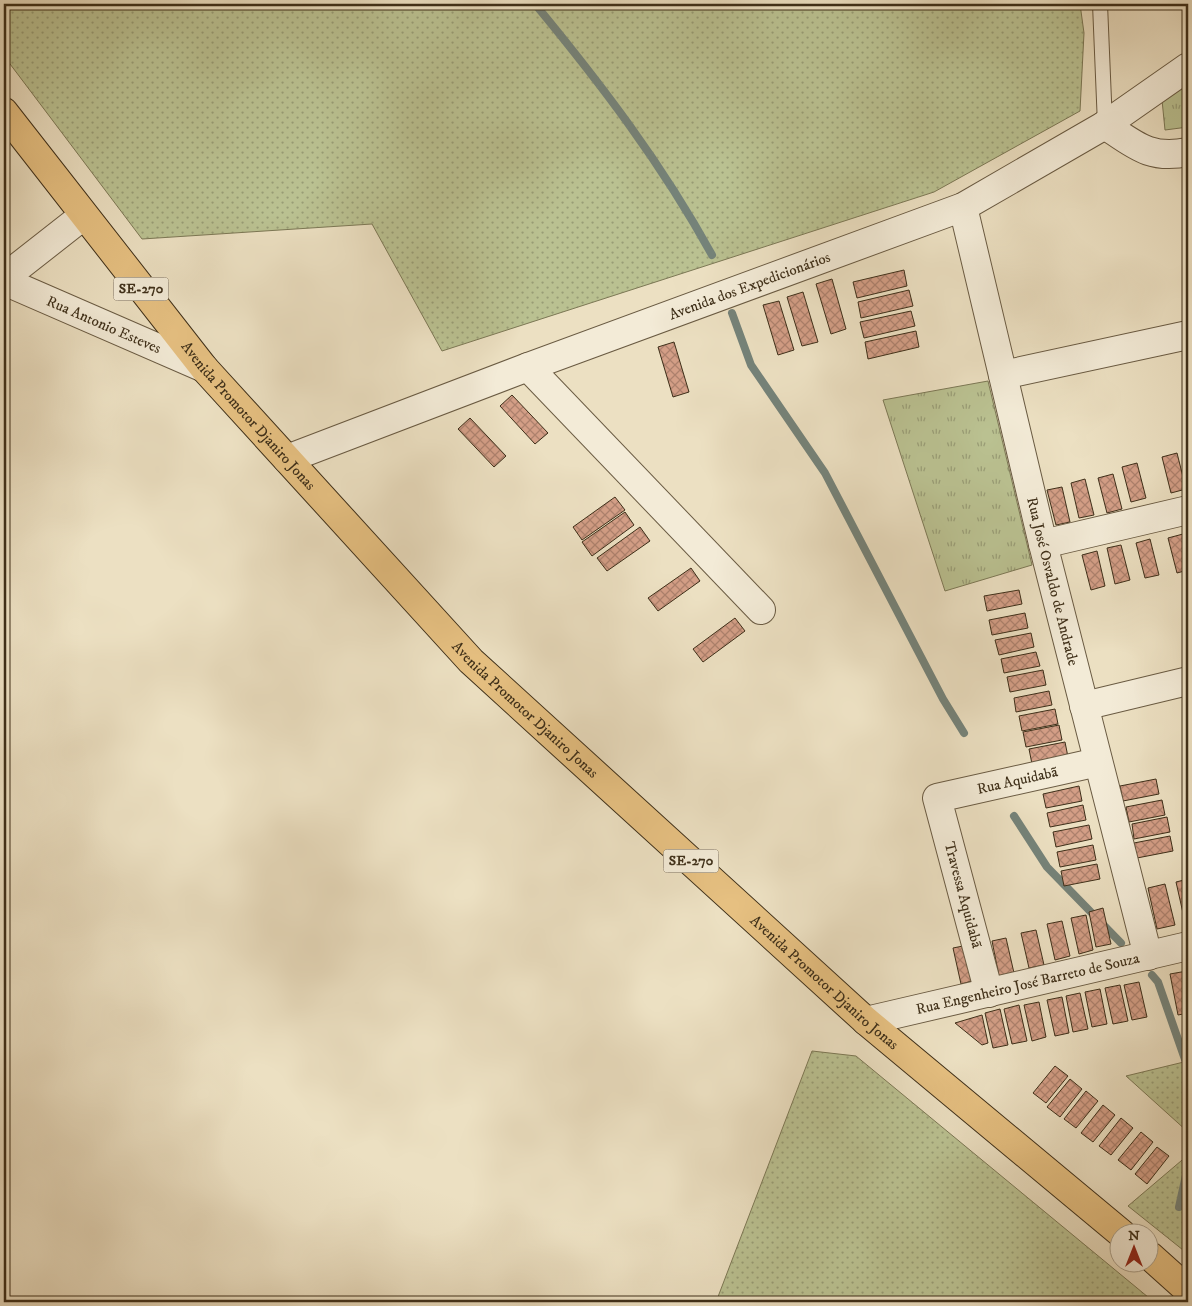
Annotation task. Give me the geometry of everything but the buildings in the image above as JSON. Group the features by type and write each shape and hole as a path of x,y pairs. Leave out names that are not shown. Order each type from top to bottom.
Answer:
{"main road":[{"name":"Avenida Promotor Djaniro Jonas","path":"4,112 83,216 204,368 471,661 866,1021 1110,1224"},
{"path":"1160,1265 1188,1290"}],"street":[{"name":"Avenida dos Expedicionários","path":"287,459 528,367 963,207 1105,125 1188,67"},
{"path":"1105,125 1143,150 1160,155 1188,152"},
{"name":"Rua José Osvaldo de Andrade","path":"963,207 1043,544 1148,956"},
{"path":"4,279 83,216"},
{"name":"Rua Antonio Esteves","path":"4,279 204,368"},
{"path":"1003,375 1188,335"},
{"path":"528,367 761,610"},
{"path":"1043,544 1188,510"},
{"path":"1084,706 1188,681"},
{"name":"Rua Aquidabã","path":"937,798 1098,762"},
{"name":"Travessa Aquidabã","path":"937,798 989,993"},
{"name":"Rua Engenheiro José Barreto de Souza","path":"866,1021 1188,946"}],"lane":[{"path":"1100,4 1105,125"}],"green space":[{"path":"4,4 1080,4 1084,33 1080,111 934,192 442,351 372,224 142,239 4,56"},
{"path":"1188,83 1188,127 1165,130 1162,100"},
{"path":"988,381 1032,565 945,591 883,400"},
{"path":"812,1051 856,1056 1110,1266 1110,1274 1120,1274 1154,1302 716,1302"},
{"path":"1188,1061 1188,1132 1126,1076"},
{"path":"1188,1155 1188,1254 1160,1232 1160,1224 1150,1224 1128,1206"}],"waterway":[{"path":"535,4 630,125 673,189 712,255"},
{"path":"732,313 751,365 825,473 943,699 964,733"},
{"path":"1014,816 1047,867 1121,943"},
{"path":"1152,975 1158,982 1188,1068"},
{"path":"1179,1207 1188,1166"}]}
